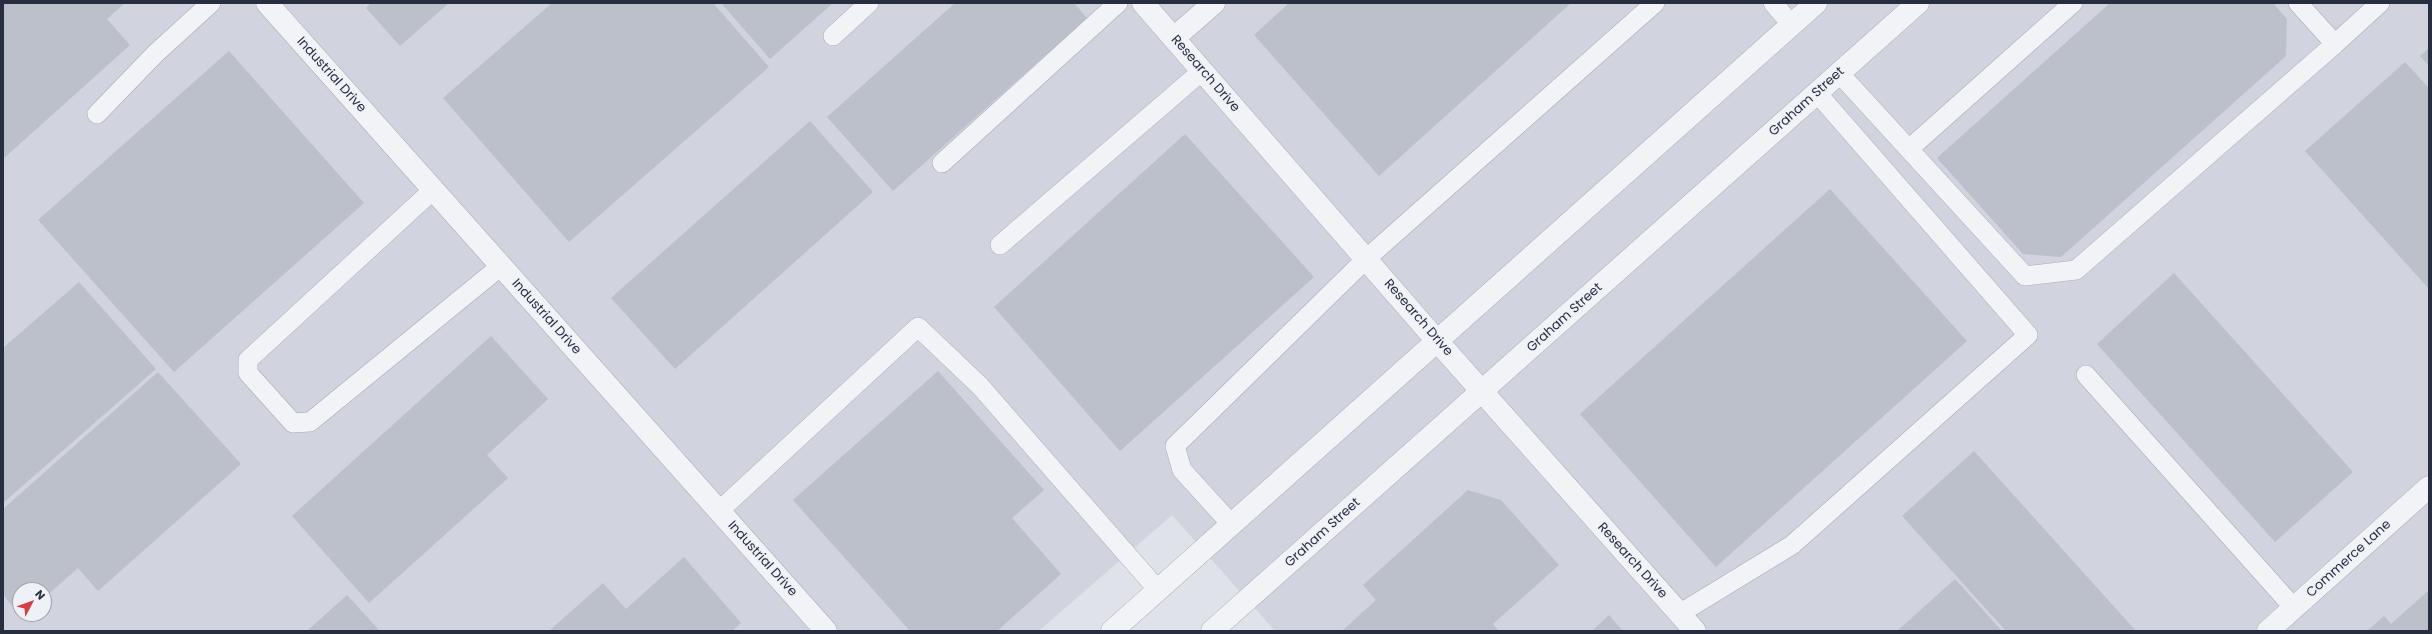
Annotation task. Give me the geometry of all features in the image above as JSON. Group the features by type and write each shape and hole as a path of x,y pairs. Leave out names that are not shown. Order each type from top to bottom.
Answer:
{"street":[{"name":"Research Drive","path":"1143,3 1438,342 1695,631"},
{"path":"1174,38 1214,3"},
{"path":"1112,631 1438,342 1816,3"},
{"name":"Graham Street","path":"1212,631 1918,3"},
{"name":"Industrial Drive","path":"275,6 433,190 826,631"},
{"name":"Commerce Lane","path":"2268,631 2429,487"}],"lane":[{"path":"97,114 156,52 211,3"},
{"path":"833,36 869,3"},
{"path":"942,163 1118,3"},
{"path":"1232,525 1182,470 1175,446 1366,259 1655,3"},
{"path":"1773,3 1792,25"},
{"path":"1909,149 2073,3"},
{"path":"2298,3 2335,44"},
{"path":"1839,73 2026,276 2076,270 2380,3"},
{"path":"1000,245 1202,71"},
{"path":"1679,614 1792,545 2028,336 1817,93"},
{"path":"433,190 248,360 248,373 293,423 310,422 501,266"},
{"path":"719,511 918,327 980,386 1158,590"},
{"path":"2086,375 2294,608"}],"shaded area":[{"path":"3,3 2429,3 2429,631 1275,631 1172,515 1039,631 3,631"}],"building":[{"path":"3,3 125,3 107,19 130,45 3,159"},
{"path":"371,3 449,3 400,46 366,8"},
{"path":"552,3 713,3 769,67 569,242 443,98"},
{"path":"721,3 833,3 770,59"},
{"path":"955,3 1074,3 1087,18 893,191 827,117"},
{"path":"1289,3 1571,3 1379,176 1254,35"},
{"path":"2110,3 2273,3 2287,19 2286,56 2061,257 2023,254 1937,158"},
{"path":"2429,48 2429,66 2420,56"},
{"path":"229,51 364,203 174,372 38,220"},
{"path":"2405,62 2429,88 2429,289 2305,151"},
{"path":"810,121 873,192 675,369 611,298"},
{"path":"1185,134 1314,277 1120,451 994,307"},
{"path":"1830,189 1967,341 1716,567 1580,414"},
{"path":"2174,273 2353,472 2275,542 2097,344"},
{"path":"79,282 156,369 3,503 3,348"},
{"path":"491,336 548,399 487,455 508,478 369,603 292,516"},
{"path":"938,371 1044,490 1012,518 1061,574 997,631 910,631 793,500"},
{"path":"158,372 241,464 98,591 78,568 52,591 52,582 12,582 12,605 3,595 3,509"},
{"path":"1974,451 2136,631 2006,631 1902,516"},
{"path":"1468,490 1501,500 1559,565 1493,624 1499,631 1342,631 1376,600 1363,585"},
{"path":"684,557 741,623 732,631 549,631 603,583 626,609"},
{"path":"1955,579 2002,631 1897,631"},
{"path":"2429,590 2429,631 2367,631 2384,616 2391,624"},
{"path":"347,595 380,631 307,631"},
{"path":"1609,615 1623,631 1592,631"}]}
